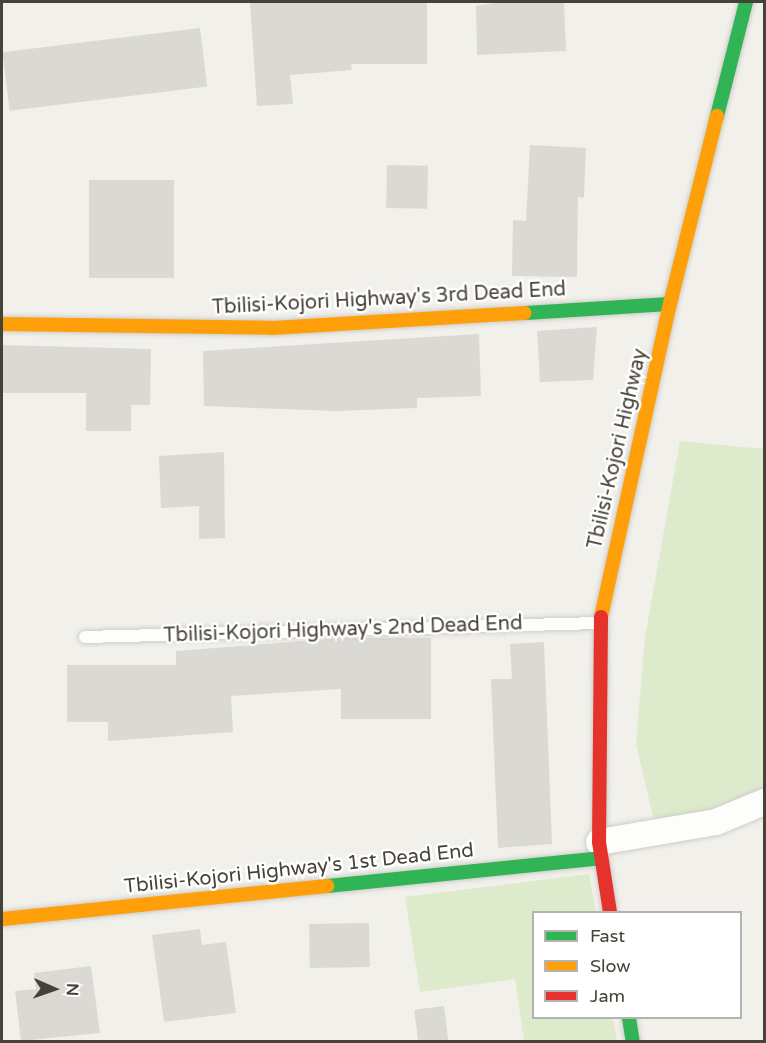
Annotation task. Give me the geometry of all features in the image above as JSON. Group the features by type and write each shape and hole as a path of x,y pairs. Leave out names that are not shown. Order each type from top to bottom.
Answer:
{"street":[{"name":"Tbilisi-Kojori Highway","path":"610,911 600,850 600,623 670,304 746,2"},
{"name":"Tbilisi-Kojori Highway's 3rd Dead End","path":"2,324 272,328 670,304"},
{"path":"600,850 716,822 765,802"},
{"name":"Tbilisi-Kojori Highway's 1st Dead End","path":"2,919 600,850"},
{"path":"629,1019 633,1041"}],"lane":[{"name":"Tbilisi-Kojori Highway's 2nd Dead End","path":"85,637 600,623"}],"green space":[{"path":"680,441 764,449 764,795 718,817 654,821 636,744 645,637"},
{"path":"589,874 596,911 532,911 532,1019 613,1019 617,1041 524,1041 515,979 420,992 405,897"}],"building":[{"path":"250,2 427,2 427,64 351,64 352,70 290,75 293,104 257,106"},
{"path":"500,2 564,2 566,51 477,55 476,6"},
{"path":"200,28 207,87 10,111 2,52"},
{"path":"530,145 586,148 584,198 578,197 577,277 512,276 513,220 526,221"},
{"path":"387,165 428,166 427,209 386,208"},
{"path":"89,180 174,180 174,278 89,278"},
{"path":"597,327 593,380 540,382 537,331"},
{"path":"479,334 481,396 417,398 417,408 336,411 204,406 203,351"},
{"path":"2,345 151,349 150,405 131,405 131,431 86,431 86,393 2,393"},
{"path":"224,452 225,538 199,539 199,506 161,508 159,456"},
{"path":"341,638 431,638 431,719 341,719 341,689 231,696 233,732 108,741 108,722 67,722 67,665 176,665 176,651"},
{"path":"544,642 552,844 498,848 491,679 512,679 510,644"},
{"path":"369,923 370,967 310,968 309,924"},
{"path":"200,929 202,945 226,942 236,1013 164,1022 152,935"},
{"path":"91,966 100,1033 21,1041 15,991 36,989 34,973"},
{"path":"444,1006 448,1041 418,1042 414,1010"}],"traffic: fast":[{"path":"717,116 746,2"},
{"path":"525,313 670,304"},
{"path":"327,886 601,858"},
{"path":"629,1019 633,1042"}],"traffic: slow":[{"path":"601,617 670,304 717,116"},
{"path":"2,324 272,328 525,313"},
{"path":"2,919 327,886"}],"traffic: jam":[{"path":"601,617 599,842 610,911"}]}
